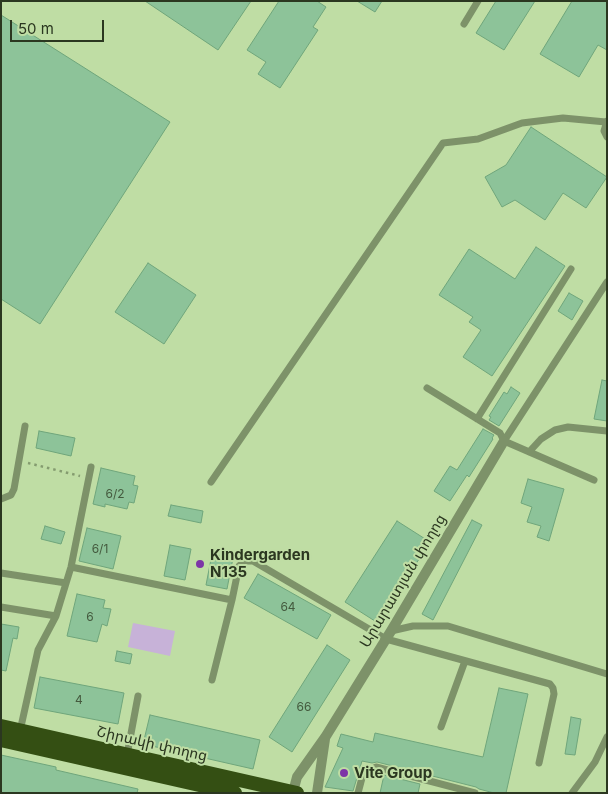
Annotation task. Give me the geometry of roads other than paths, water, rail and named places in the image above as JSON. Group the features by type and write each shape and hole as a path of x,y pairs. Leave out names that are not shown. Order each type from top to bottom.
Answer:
{"highway":[{"name":"Շիրակի փողոց","path":"1,726 295,792"},
{"name":"Շիրակի փողոց","path":"1,740 235,793"}],"street":[{"name":"Արարատյան փողոց","path":"295,792 296,777 326,736 504,441"},
{"name":"Արարատյան փողոց","path":"317,793 326,736"}],"lane":[{"path":"464,24 478,1"},
{"path":"211,482 443,143 478,139 522,123 562,118 606,122 604,131 607,137"},
{"path":"477,419 571,269"},
{"path":"504,441 607,282"},
{"path":"427,388 500,433 504,441 594,480"},
{"path":"1,499 11,495 20,461 25,426"},
{"path":"529,452 541,439 555,430 568,427 607,431"},
{"path":"20,730 38,650 56,616 71,567 91,467"},
{"path":"212,680 239,566 245,561 252,561 388,635 465,661 550,684 554,694 539,763"},
{"path":"71,567 232,600"},
{"path":"1,573 66,584"},
{"path":"1,607 56,616"},
{"path":"388,635 413,626 448,626 607,674"},
{"path":"441,727 465,661"},
{"path":"126,755 138,696"},
{"path":"572,793 595,762 607,737"},
{"path":"358,793 363,774 376,767 474,793"}],"place":[{"name":"Kindergarden N135","path":"200,564"},
{"name":"Vite Group","path":"344,773"}]}
